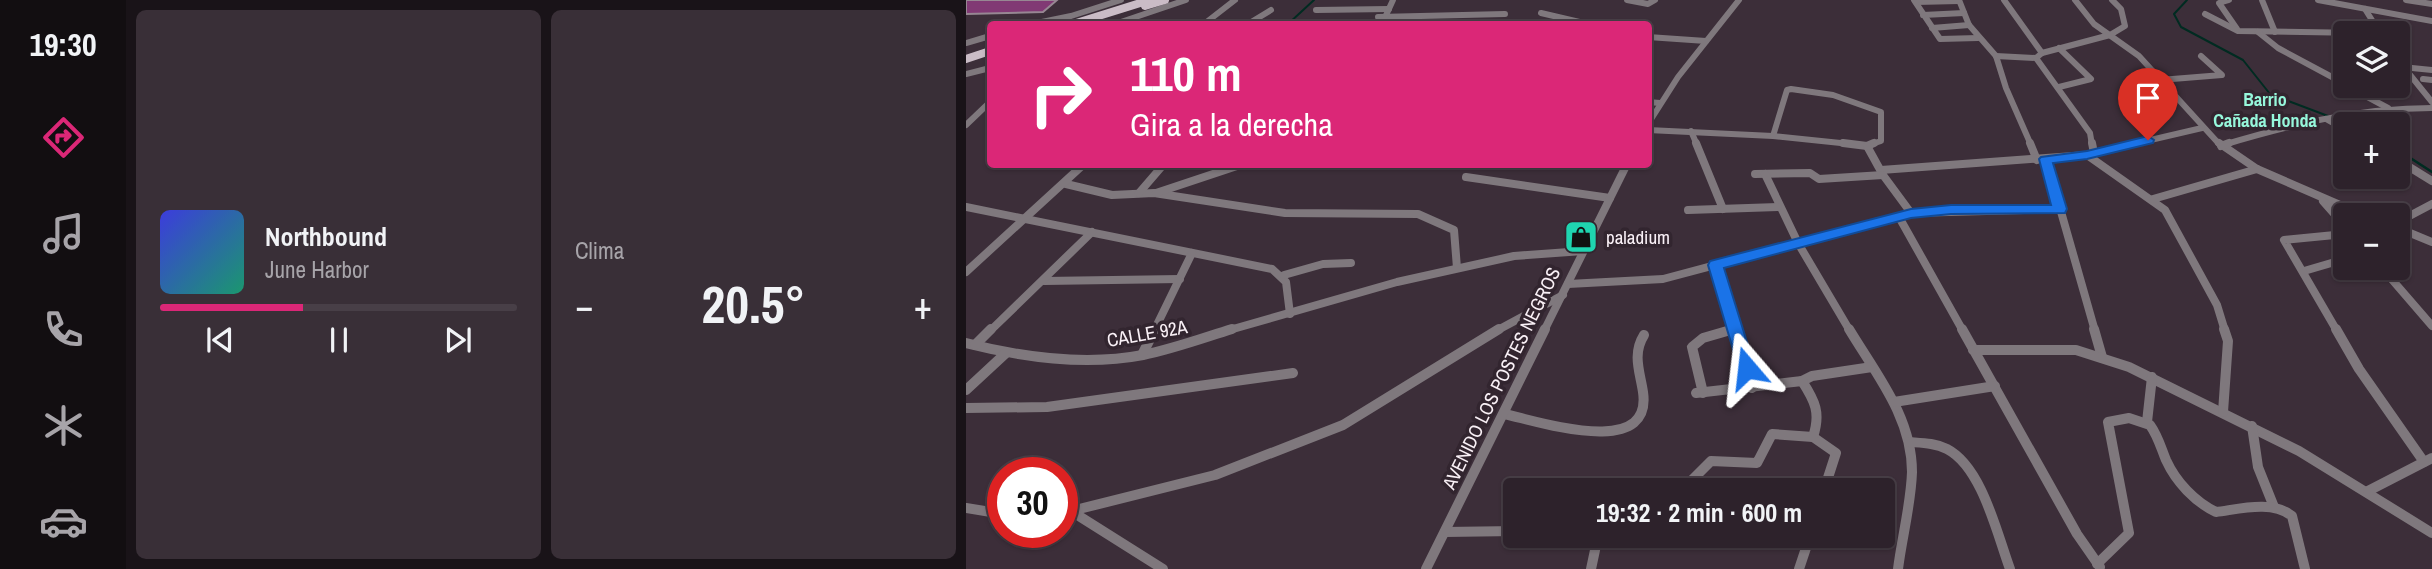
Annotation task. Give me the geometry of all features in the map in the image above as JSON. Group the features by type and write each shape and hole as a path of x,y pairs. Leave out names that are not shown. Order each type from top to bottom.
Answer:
{"main road":[{"path":"1117,17 1150,0"},
{"path":"1092,21 1117,17 1165,0"},
{"path":"968,61 987,52"},
{"path":"968,61 987,57"}],"street":[{"path":"1093,9 1099,0"},
{"path":"1044,21 1121,0"},
{"path":"1071,21 1100,13 1117,17 1186,0"},
{"path":"1208,21 1235,0"},
{"path":"1386,9 1387,0 1402,0"},
{"path":"1378,21 1393,0"},
{"path":"1630,0 1648,4 1655,0"},
{"path":"1652,117 1739,0"},
{"path":"1978,38 1942,40 1915,1 1959,0 1969,25 1996,56 2006,88 2042,160 2060,209 2102,357"},
{"path":"2004,0 2090,132 2091,154"},
{"path":"2076,0 2094,24 2139,56 2221,146 2257,169 2333,204"},
{"path":"1996,56 2039,55 2110,35 2125,26 2121,9 2112,0"},
{"path":"2229,0 2219,3 2238,31"},
{"path":"2261,0 2275,32"},
{"path":"2318,0 2432,21"},
{"path":"2406,0 2432,4"},
{"path":"1093,9 1103,10 1100,13"},
{"path":"1316,10 1386,9"},
{"path":"2365,9 2372,21"},
{"path":"1253,21 1271,10"},
{"path":"1541,13 1579,21"},
{"path":"1923,15 1964,13"},
{"path":"1382,17 1505,14"},
{"path":"2205,14 2238,31 2333,33"},
{"path":"1932,28 1969,25"},
{"path":"2258,32 2278,48 2333,78"},
{"path":"1652,37 1706,41"},
{"path":"966,43 987,39"},
{"path":"2059,48 2091,79 2059,87"},
{"path":"2160,80 2222,74 2201,56"},
{"path":"2410,68 2432,70"},
{"path":"966,74 987,69"},
{"path":"2410,76 2432,102"},
{"path":"2423,79 2432,80"},
{"path":"1652,130 1773,136 1867,146 1881,141 1881,112 1833,95 1791,89 1787,90 1773,136"},
{"path":"2370,98 2388,108"},
{"path":"1652,102 1660,103"},
{"path":"966,125 987,107"},
{"path":"2221,146 2300,122 2388,108 2432,108"},
{"path":"2326,119 2333,123"},
{"path":"1755,174 1810,173 1819,179 2042,160 2091,154 2202,128"},
{"path":"1690,131 1723,209"},
{"path":"1867,146 1911,213"},
{"path":"2091,154 2153,199 2170,217 2217,305 2228,341 2223,412"},
{"path":"2410,167 2432,181"},
{"path":"966,272 1066,184 1080,168"},
{"path":"1139,193 1161,168"},
{"path":"1154,193 1231,168"},
{"name":"AVENIDO LOS POSTES NEGROS","path":"1426,569 1626,168"},
{"path":"2153,199 2257,169"},
{"path":"1765,174 1778,207 1798,243 1894,402 1909,442 1910,494 1898,569"},
{"path":"1466,177 1610,198"},
{"path":"1066,184 1112,195 1154,193 1285,213 1424,215 1454,230 1457,268"},
{"path":"2321,199 2333,212"},
{"path":"2410,216 2432,204"},
{"path":"966,207 1272,269 1284,275 1288,281 1290,314"},
{"path":"1688,210 1778,207"},
{"path":"1078,508 1215,475 1343,425 1565,290 1663,279 1911,213 2060,209"},
{"path":"1899,217 2077,534 2099,566 2129,533 2108,422 2113,419 2147,422"},
{"path":"970,344 1044,281 1092,232"},
{"path":"2410,233 2432,242"},
{"path":"2333,235 2284,240 2359,369 2428,460 2368,491"},
{"name":"CALLE 92A","path":"970,344 1006,353 1082,359 1142,355 1397,282 1514,256 1583,251"},
{"path":"1142,355 1192,254"},
{"path":"1284,275 1323,264 1350,263"},
{"path":"2304,271 2333,263"},
{"path":"1715,265 1752,388"},
{"path":"1044,281 1180,279"},
{"path":"2392,280 2432,326"},
{"path":"1735,329 1703,338 1692,347 1700,393 1802,381 1812,376 1872,366"},
{"path":"1504,414 1595,431 1630,427 1640,419 1644,398 1636,351 1638,341 1644,335"},
{"path":"1973,350 2076,350 2102,357 2152,377 2252,426 2368,491 2431,531"},
{"path":"966,390 1006,353"},
{"path":"966,408 1047,407 1293,373"},
{"path":"2152,377 2147,422 2170,467 2208,510 2216,512 2274,507 2289,511 2305,569"},
{"path":"1802,381 1816,402 1820,419 1813,437"},
{"path":"1894,402 1995,386"},
{"path":"2252,426 2258,467 2274,507"},
{"path":"1694,478 1711,461 1756,463 1772,434 1813,437 1836,453 1828,478"},
{"path":"1909,442 1933,443 1955,454 1976,484 2010,569"},
{"path":"966,508 987,511"},
{"path":"1078,518 1163,569"},
{"path":"1444,533 1503,531"},
{"path":"1591,569 1595,548"},
{"path":"1799,569 1806,548"}],"building":[{"path":"966,0 1057,0 1043,12 966,14"}],"waterway":[{"path":"1291,21 1314,0"},
{"path":"2187,0 2174,14 2181,27 2243,60 2270,94 2328,116"},
{"path":"2410,158 2432,172"}],"place":[{"name":"paladium","path":"1581,237"}],"district":[{"name":"Barrio Cañada Honda","path":"2265,110"}],"route":[{"path":"1747,368 1715,265 1911,213 2060,209 2046,159 2087,155 2148,140"}]}
